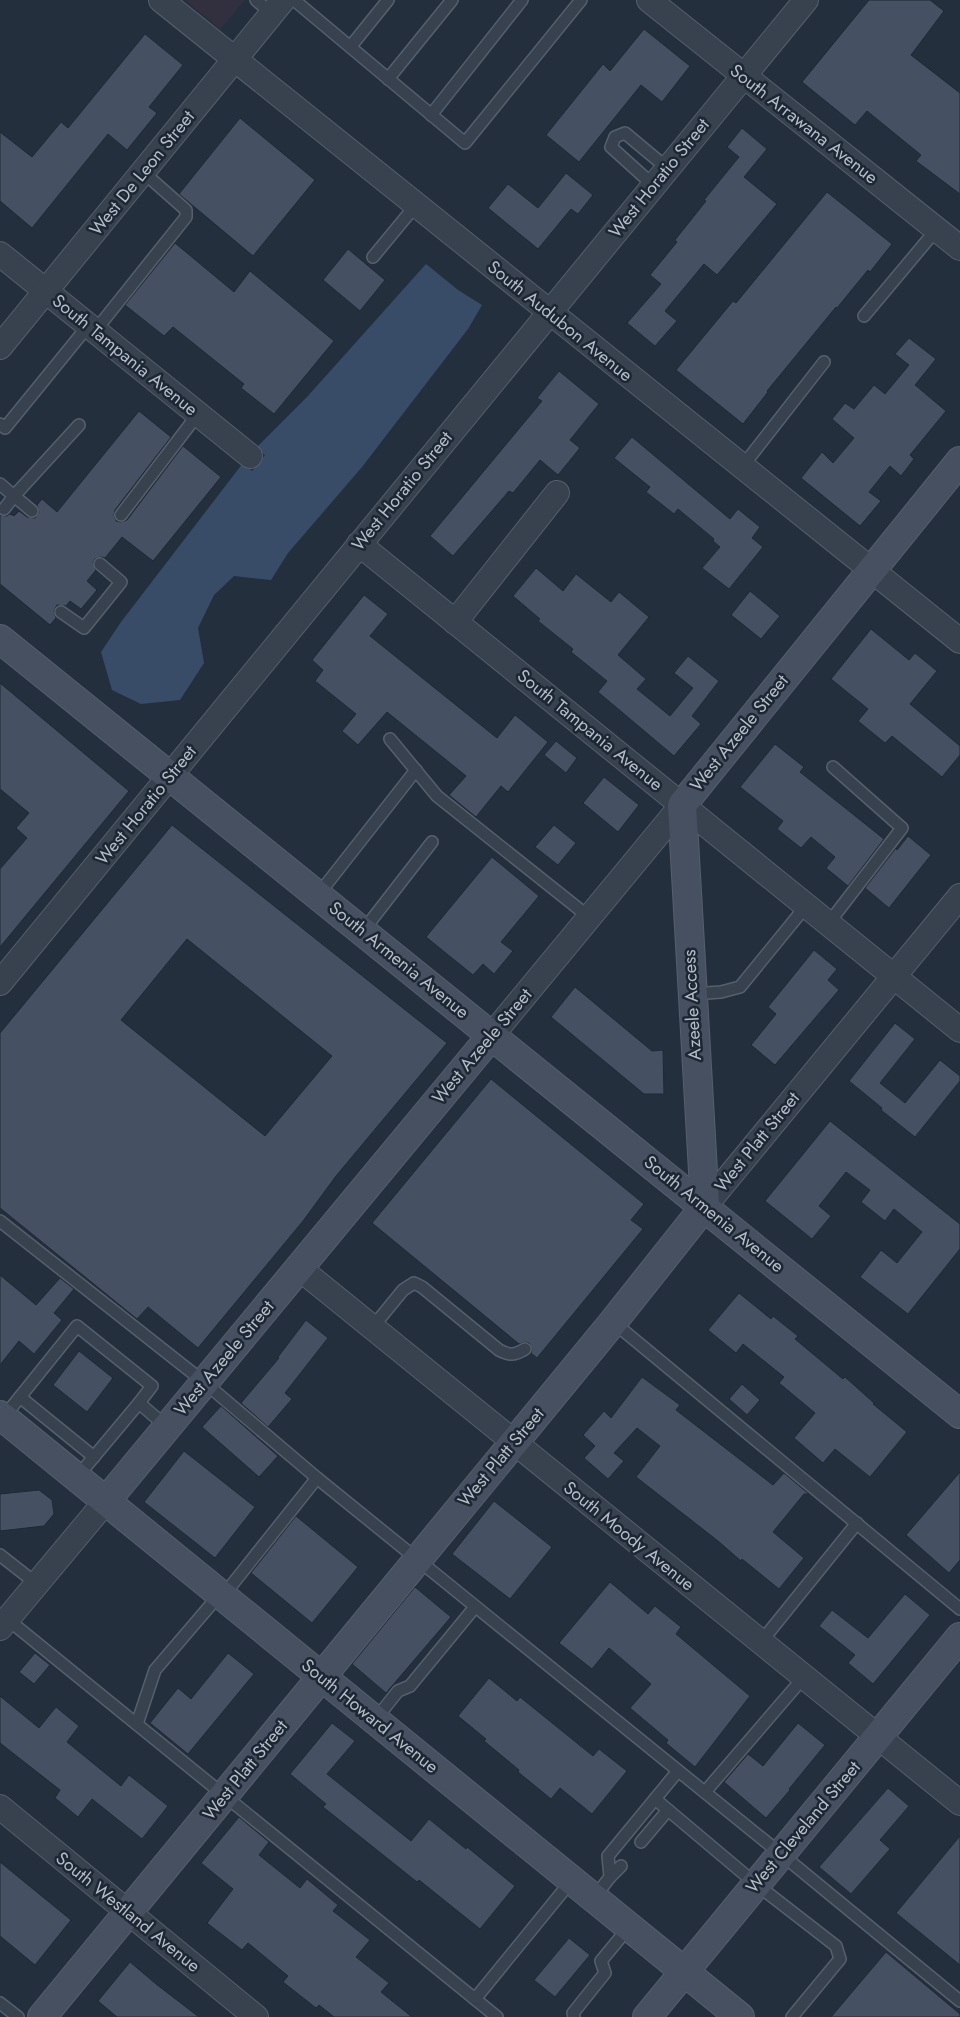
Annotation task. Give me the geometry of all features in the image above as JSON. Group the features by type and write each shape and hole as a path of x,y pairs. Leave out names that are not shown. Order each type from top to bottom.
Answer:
{"main road":[{"name":"West Azeele Street","path":"682,805 960,461"},
{"name":"South Armenia Avenue","path":"0,639 705,1206 960,1414"},
{"name":"Azeele Access","path":"682,805 691,994 705,1206"},
{"name":"West Azeele Street","path":"106,1501 492,1035"},
{"name":"West Platt Street","path":"42,2017 416,1559 613,1322 705,1206"},
{"name":"South Howard Avenue","path":"2,1417 86,1467 106,1501 572,1880 602,1888 629,1927 740,2017"},
{"name":"West Cleveland Street","path":"647,2017 960,1637"}],"street":[{"name":"South Audubon Avenue","path":"161,0 960,641"},
{"name":"South Arrawana Avenue","path":"649,0 960,248"},
{"name":"West Horatio Street","path":"0,983 806,0"},
{"name":"West De Leon Street","path":"0,347 234,60 270,5"},
{"name":"South Tampania Avenue","path":"0,254 250,456"},
{"path":"455,622 557,493"},
{"name":"South Tampania Avenue","path":"359,544 960,1030"},
{"name":"West Azeele Street","path":"492,1035 682,805"},
{"name":"West Platt Street","path":"705,1206 960,896"},
{"name":"South Moody Avenue","path":"299,1268 960,1803"},
{"name":"West Azeele Street","path":"2,1620 37,1584 106,1501"},
{"name":"South Westland Avenue","path":"0,1807 256,2017"}],"lane":[{"path":"294,0 465,143 581,0"},
{"path":"351,46 388,0"},
{"path":"388,79 452,0"},
{"path":"431,115 522,0"},
{"path":"0,424 4,428 186,217 186,210 143,172"},
{"path":"373,257 416,205"},
{"path":"864,316 936,230"},
{"path":"742,467 824,362"},
{"path":"121,515 198,414"},
{"path":"4,510 14,496 79,425"},
{"path":"0,484 32,511"},
{"path":"61,612 84,628 121,582 100,564"},
{"path":"390,739 437,796 589,916"},
{"path":"828,924 902,828 833,768"},
{"path":"318,896 416,770"},
{"path":"363,931 432,842"},
{"path":"691,994 721,992 740,986 806,906"},
{"path":"0,1221 204,1382 317,1478 960,2001"},
{"path":"372,1328 403,1290 414,1283 422,1287 499,1350 506,1354 515,1355 525,1349"},
{"path":"613,1322 960,1609"},
{"path":"2,1417 77,1326 152,1386 86,1467 20,1397"},
{"path":"138,1403 167,1427"},
{"path":"137,1724 155,1670 221,1595 317,1478"},
{"path":"761,1642 857,1524"},
{"path":"0,1555 37,1584"},
{"path":"375,1720 398,1691 410,1686 475,1606"},
{"path":"2,1620 137,1724 497,2017"},
{"path":"705,1792 804,1677"},
{"path":"602,1888 608,1856 678,1771"},
{"path":"655,1799 756,1884 836,1946 840,1959 792,2017"},
{"path":"641,1842 668,1810"},
{"path":"602,1888 621,1866"},
{"path":"475,1999 572,1880"},
{"path":"574,2017 573,2013 605,1973 601,1961 629,1927"},
{"path":"0,2003 18,2017"}],"shaded area":[{"path":"185,0 245,0 220,29"}],"water":[{"path":"426,264 458,290 482,305 468,329 362,467 288,553 271,580 234,576 214,595 198,628 204,663 180,700 141,704 112,690 101,652 121,622 243,463 252,471 265,455 256,448 307,397"}],"building":[{"path":"869,0 930,0 944,11 911,55 960,93 960,194 916,161 921,155 867,111 855,125 802,82"},
{"path":"644,29 690,66 662,102 641,85 579,162 546,135 603,64 610,71"},
{"path":"145,34 183,65 149,107 157,113 127,150 108,134 32,228 0,201 0,132 32,157 61,122 68,128"},
{"path":"240,118 315,180 253,256 179,194"},
{"path":"742,128 767,149 744,177 777,204 717,275 704,264 665,311 677,321 655,346 627,323 661,284 650,275 677,242 675,240 706,201 704,200 739,157 727,147"},
{"path":"566,173 593,195 578,214 571,209 538,249 488,208 508,184 538,208"},
{"path":"827,192 892,244 870,272 868,270 836,307 767,391 743,424 676,370 733,301 736,303"},
{"path":"175,243 234,292 250,271 334,341 274,414 241,388 244,384 173,327 164,336 125,305"},
{"path":"348,249 385,280 360,311 323,280"},
{"path":"909,338 936,359 915,385 946,411 910,455 914,459 901,476 890,466 869,492 881,501 860,526 801,478 822,452 833,463 854,438 832,419 845,403 854,409 874,385 885,394 909,365 895,354"},
{"path":"559,371 599,404 570,440 580,448 558,475 540,460 513,493 509,491 453,556 430,536 542,401 537,398"},
{"path":"139,411 171,437 115,510 116,521 127,520 183,446 221,477 153,561 122,537 105,558 95,559 93,563 96,570 87,581 97,590 81,609 70,601 66,606 57,605 54,611 56,618 50,625 0,584 0,515 6,516 10,514 14,516 19,511 27,517 35,518 39,512 37,505 42,499 57,512"},
{"path":"632,437 730,519 738,509 760,527 752,538 763,547 729,589 702,568 720,547 713,541 714,539 678,509 674,514 646,492 650,487 614,458"},
{"path":"536,568 563,591 576,574 611,602 619,592 649,617 618,655 646,679 637,689 670,716 693,688 674,673 688,656 719,681 692,716 701,724 674,756 598,692 607,681 571,652 573,649 538,621 540,619 513,596"},
{"path":"750,591 780,616 761,639 731,615"},
{"path":"364,595 388,614 370,636 497,738 515,715 548,742 508,792 501,786 476,817 449,795 466,776 387,712 358,745 342,731 356,714 315,681 323,670 312,660"},
{"path":"871,629 909,660 915,653 937,671 910,704 960,746 960,755 942,777 892,736 885,743 858,721 868,709 831,679"},
{"path":"0,683 129,791 0,947 0,869 27,838 16,828 29,813 0,789"},
{"path":"556,741 577,758 566,773 544,755"},
{"path":"775,744 804,767 800,772 884,839 848,886 826,868 835,857 811,837 801,848 777,829 783,821 740,787"},
{"path":"604,777 639,805 618,832 583,803"},
{"path":"172,825 447,1043 336,1176 303,1221 198,1348 148,1307 137,1319 0,1208 0,1033","holes":["187,939 332,1056 265,1136 121,1020"]},
{"path":"554,825 576,843 558,865 535,847"},
{"path":"908,836 931,855 889,908 865,888 896,848 897,850"},
{"path":"492,857 539,896 501,942 513,951 494,974 483,964 473,975 426,937"},
{"path":"814,950 837,969 828,980 839,990 775,1065 751,1045 776,1014 768,1007"},
{"path":"575,987 652,1051 663,1050 664,1094 644,1094 551,1017"},
{"path":"895,1023 915,1039 880,1083 905,1103 940,1060 960,1076 960,1081 915,1137 849,1081"},
{"path":"491,1079 644,1204 631,1220 643,1229 537,1358 531,1353 532,1349 529,1343 519,1344 372,1223"},
{"path":"830,1121 960,1224 960,1249 908,1314 860,1277 881,1250 897,1263 922,1232 894,1209 885,1221 861,1202 870,1190 846,1172 819,1206 831,1216 812,1239 765,1201"},
{"path":"0,1275 36,1305 60,1278 74,1289 54,1313 62,1320 34,1354 19,1341 0,1365"},
{"path":"739,1293 771,1319 773,1316 798,1336 795,1339 843,1379 845,1377 873,1404 907,1432 870,1477 835,1449 823,1463 794,1438 815,1413 779,1383 784,1377 743,1344 736,1353 708,1330"},
{"path":"306,1320 328,1338 285,1393 292,1399 268,1427 241,1403 279,1358"},
{"path":"79,1351 113,1378 87,1412 53,1385"},
{"path":"642,1377 680,1405 676,1410 773,1485 784,1473 809,1494 804,1494 773,1532 804,1558 779,1589 636,1477 660,1446 637,1428 614,1453 624,1461 608,1479 584,1458 595,1446 583,1435 604,1411 611,1418"},
{"path":"742,1384 760,1400 747,1415 729,1399"},
{"path":"221,1406 278,1456 259,1477 202,1427"},
{"path":"184,1451 255,1507 215,1558 144,1502"},
{"path":"960,1472 960,1560 949,1573 906,1535"},
{"path":"39,1490 52,1500 54,1514 44,1526 0,1531 0,1494"},
{"path":"494,1501 552,1547 510,1599 452,1554"},
{"path":"296,1516 358,1567 312,1623 251,1573"},
{"path":"610,1582 648,1614 655,1606 681,1627 676,1634 750,1696 695,1767 666,1743 668,1740 630,1708 651,1684 609,1648 592,1669 559,1643"},
{"path":"415,1587 451,1617 386,1693 352,1664"},
{"path":"905,1594 930,1615 873,1684 848,1663 855,1655 819,1626 832,1610 868,1638"},
{"path":"35,1653 50,1665 34,1684 19,1672"},
{"path":"228,1653 254,1674 188,1754 150,1723 178,1688 191,1699"},
{"path":"489,1678 517,1701 520,1697 593,1756 599,1749 627,1771 592,1814 560,1788 551,1799 518,1772 519,1770 484,1741 486,1739 458,1716"},
{"path":"0,1696 39,1728 56,1707 79,1726 67,1742 121,1786 129,1775 168,1806 142,1839 92,1799 78,1817 55,1798 60,1790 0,1743"},
{"path":"332,1723 355,1741 327,1774 411,1841 429,1819 515,1886 480,1929 419,1880 417,1882 323,1807 326,1804 290,1774"},
{"path":"798,1723 825,1745 766,1818 724,1782 748,1754 763,1766"},
{"path":"888,1788 909,1806 880,1840 890,1849 851,1894 819,1867"},
{"path":"239,1817 269,1842 259,1855 300,1888 307,1879 338,1905 333,1911 370,1940 356,1957 389,1983 381,1992 412,2017 334,2017 319,2005 316,2008 283,1982 288,1976 248,1943 242,1950 207,1923 233,1889 201,1863"},
{"path":"960,1836 960,1965 896,1913"},
{"path":"0,1862 71,1920 35,1965 0,1936"},
{"path":"569,1938 590,1955 555,1997 534,1980"},
{"path":"886,1952 960,2014 960,2017 831,2017"},
{"path":"130,1962 199,2017 117,2017 98,2001"}]}
